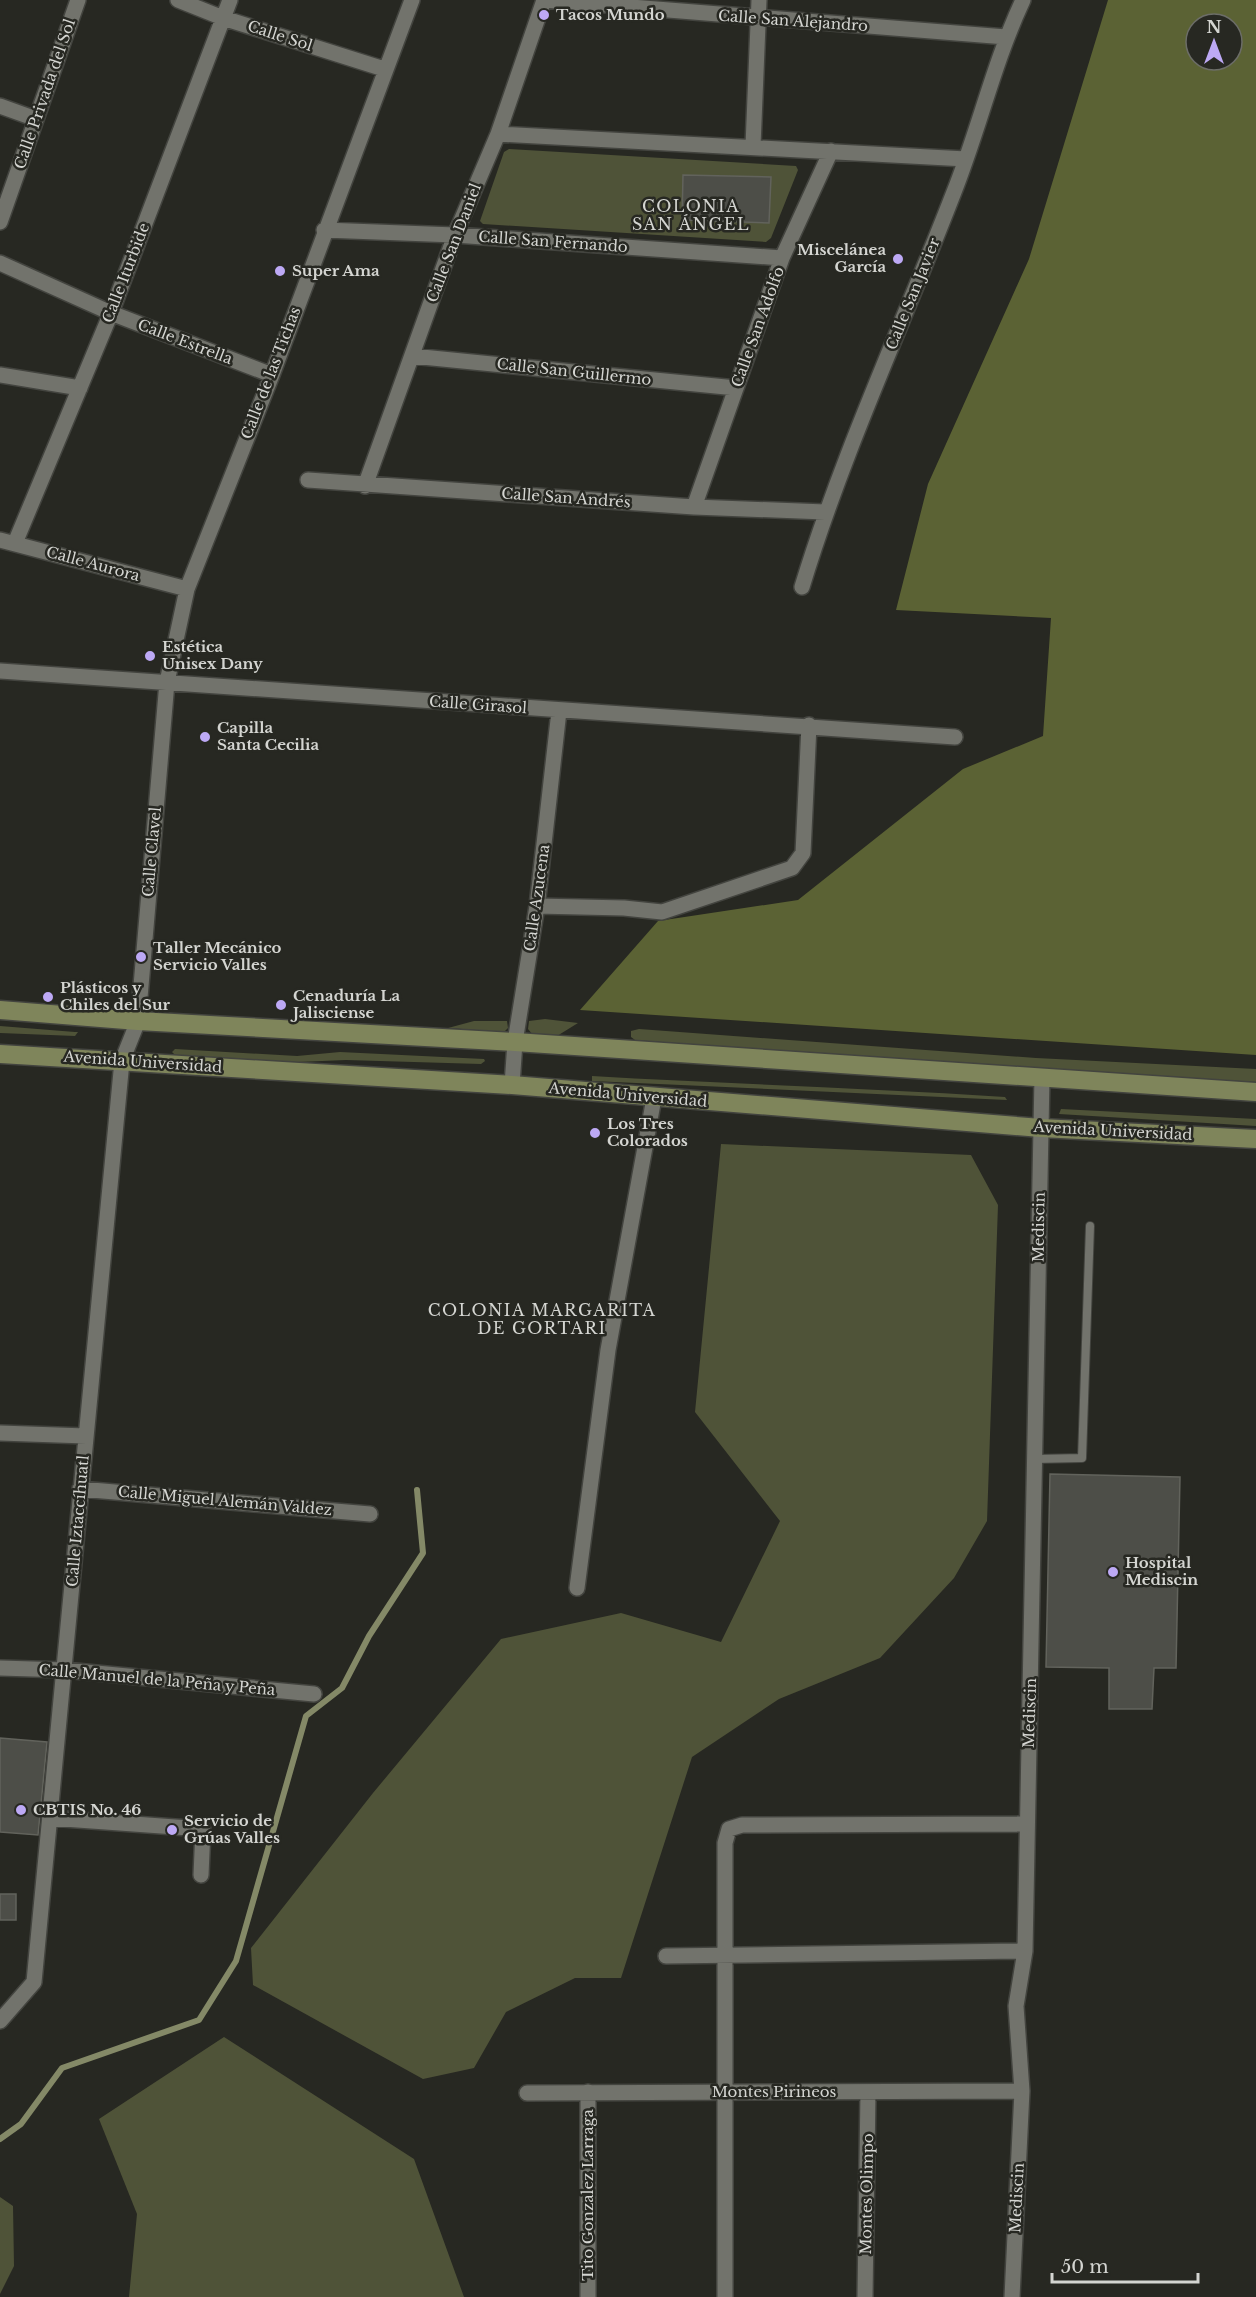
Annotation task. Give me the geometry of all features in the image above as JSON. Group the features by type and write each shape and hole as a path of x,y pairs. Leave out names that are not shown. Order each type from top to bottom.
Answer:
{"main road":[{"path":"0,1010 138,1021 515,1042 1256,1092"},
{"name":"Avenida Universidad","path":"0,1054 512,1085 1041,1128 1256,1139"}],"street":[{"name":"Calle Privada del Sol","path":"0,222 78,0"},
{"name":"Calle Sol","path":"178,0 223,18 384,69"},
{"name":"Calle Iturbide","path":"7,542 80,388 111,313 230,0"},
{"name":"Calle de las Tichas","path":"167,682 187,589 272,375 384,69 412,0"},
{"name":"Calle San Alejandro","path":"544,0 758,19 1006,37"},
{"name":"Calle San Daniel","path":"365,486 455,235 498,134 544,0"},
{"path":"753,146 759,0"},
{"name":"Calle San Javier","path":"802,587 825,512 966,159 1006,37 1023,0"},
{"path":"0,106 36,119"},
{"path":"498,134 966,159"},
{"name":"Calle San Adolfo","path":"694,507 782,258 831,151"},
{"name":"Calle San Fernando","path":"324,230 455,235 782,258"},
{"name":"Calle Estrella","path":"0,263 111,313 272,375"},
{"name":"Calle San Guillermo","path":"412,356 736,388"},
{"path":"0,375 80,388"},
{"name":"Calle San Andrés","path":"308,480 365,486 694,507 825,512"},
{"name":"Calle Aurora","path":"7,542 187,589"},
{"name":"Calle Girasol","path":"0,671 559,711 809,725 955,737"},
{"name":"Calle Clavel","path":"122,1061 138,1021 167,682"},
{"name":"Calle Azucena","path":"512,1085 515,1042 537,906 559,711"},
{"path":"537,906 624,908 662,912 792,868 803,853 809,725"},
{"name":"Calle Iztaccíhuatl","path":"0,2021 34,1982 122,1061"},
{"name":"Mediscin","path":"1012,2297 1022,2091 1016,2006 1025,1951 1042,1077"},
{"path":"577,1588 608,1350 654,1098"},
{"path":"0,1433 86,1436"},
{"name":"Calle Miguel Alemán Valdez","path":"80,1489 370,1514"},
{"name":"Calle Manuel de la Peña y Peña","path":"0,1668 64,1670 314,1694"},
{"path":"50,1818 203,1829 201,1875"},
{"path":"725,2297 724,1843 729,1829 742,1825 1027,1824"},
{"path":"666,1956 1025,1951"},
{"name":"Montes Pirineos","path":"527,2093 1022,2091"},
{"name":"Tito Gonzalez Larraga","path":"588,2092 588,2297"},
{"name":"Montes Olimpo","path":"865,2297 868,2092"}],"lane":[{"path":"1034,1459 1082,1458 1090,1226"}],"green space":[{"path":"1108,0 1256,0 1256,1055 580,1010 658,921 798,900 963,769 1043,736 1051,618 896,610 928,484 1029,259"},
{"path":"509,149 796,166 798,170 771,238 766,242 483,224 480,221 504,152"},
{"path":"545,1019 578,1023 557,1036 533,1035 528,1029 529,1021"},
{"path":"474,1021 507,1021 508,1028 504,1032 448,1028"},
{"path":"0,1026 78,1032 75,1036 0,1033"},
{"path":"639,1029 1036,1058 1256,1069 1256,1082 992,1066 635,1040 631,1037 631,1031"},
{"path":"175,1049 297,1056 340,1052 484,1059 485,1061 481,1064 346,1060 298,1062 176,1056 172,1052"},
{"path":"592,1076 1005,1097 1007,1100 592,1081"},
{"path":"1061,1109 1256,1119 1256,1126 1059,1114"},
{"path":"721,1144 971,1155 998,1205 987,1521 954,1578 880,1658 779,1699 692,1757 621,1978 575,1978 506,2012 474,2068 423,2079 253,1985 251,1948 373,1793 501,1639 621,1613 721,1642 780,1521 695,1412"},
{"path":"224,2037 414,2159 464,2297 129,2297 137,2214 99,2119"},
{"path":"0,2197 13,2206 14,2266 0,2294"}],"building":[{"path":"683,175 771,177 769,223 682,220"},
{"name":"Hospital Mediscin","path":"1050,1474 1180,1477 1176,1668 1154,1668 1152,1709 1109,1709 1109,1668 1046,1667"},
{"path":"0,1738 47,1742 38,1835 0,1832"},
{"path":"0,1894 16,1894 16,1920 0,1920"}],"waterway":[{"path":"0,2139 21,2124 62,2068 199,2020 236,1961 306,1716 342,1688 369,1636 423,1553 417,1490"}],"place":[{"name":"Tacos Mundo","path":"544,15"},
{"name":"Miscelánea García","path":"898,259"},
{"name":"Super Ama","path":"280,271"},
{"name":"Estética Unisex Dany","path":"150,656"},
{"name":"Capilla Santa Cecilia","path":"205,737"},
{"name":"Taller Mecánico Servicio Valles","path":"141,957"},
{"name":"Plásticos y Chiles del Sur","path":"48,997"},
{"name":"Cenaduría La Jalisciense","path":"281,1005"},
{"name":"Los Tres Colorados","path":"595,1133"},
{"name":"Hospital Mediscin","path":"1113,1572"},
{"name":"CBTIS No. 46","path":"21,1810"},
{"name":"Servicio de Grúas Valles","path":"172,1830"}],"district":[{"name":"COLONIA SAN ÁNGEL","path":"691,215"},
{"name":"COLONIA MARGARITA DE GORTARI","path":"542,1319"}]}
